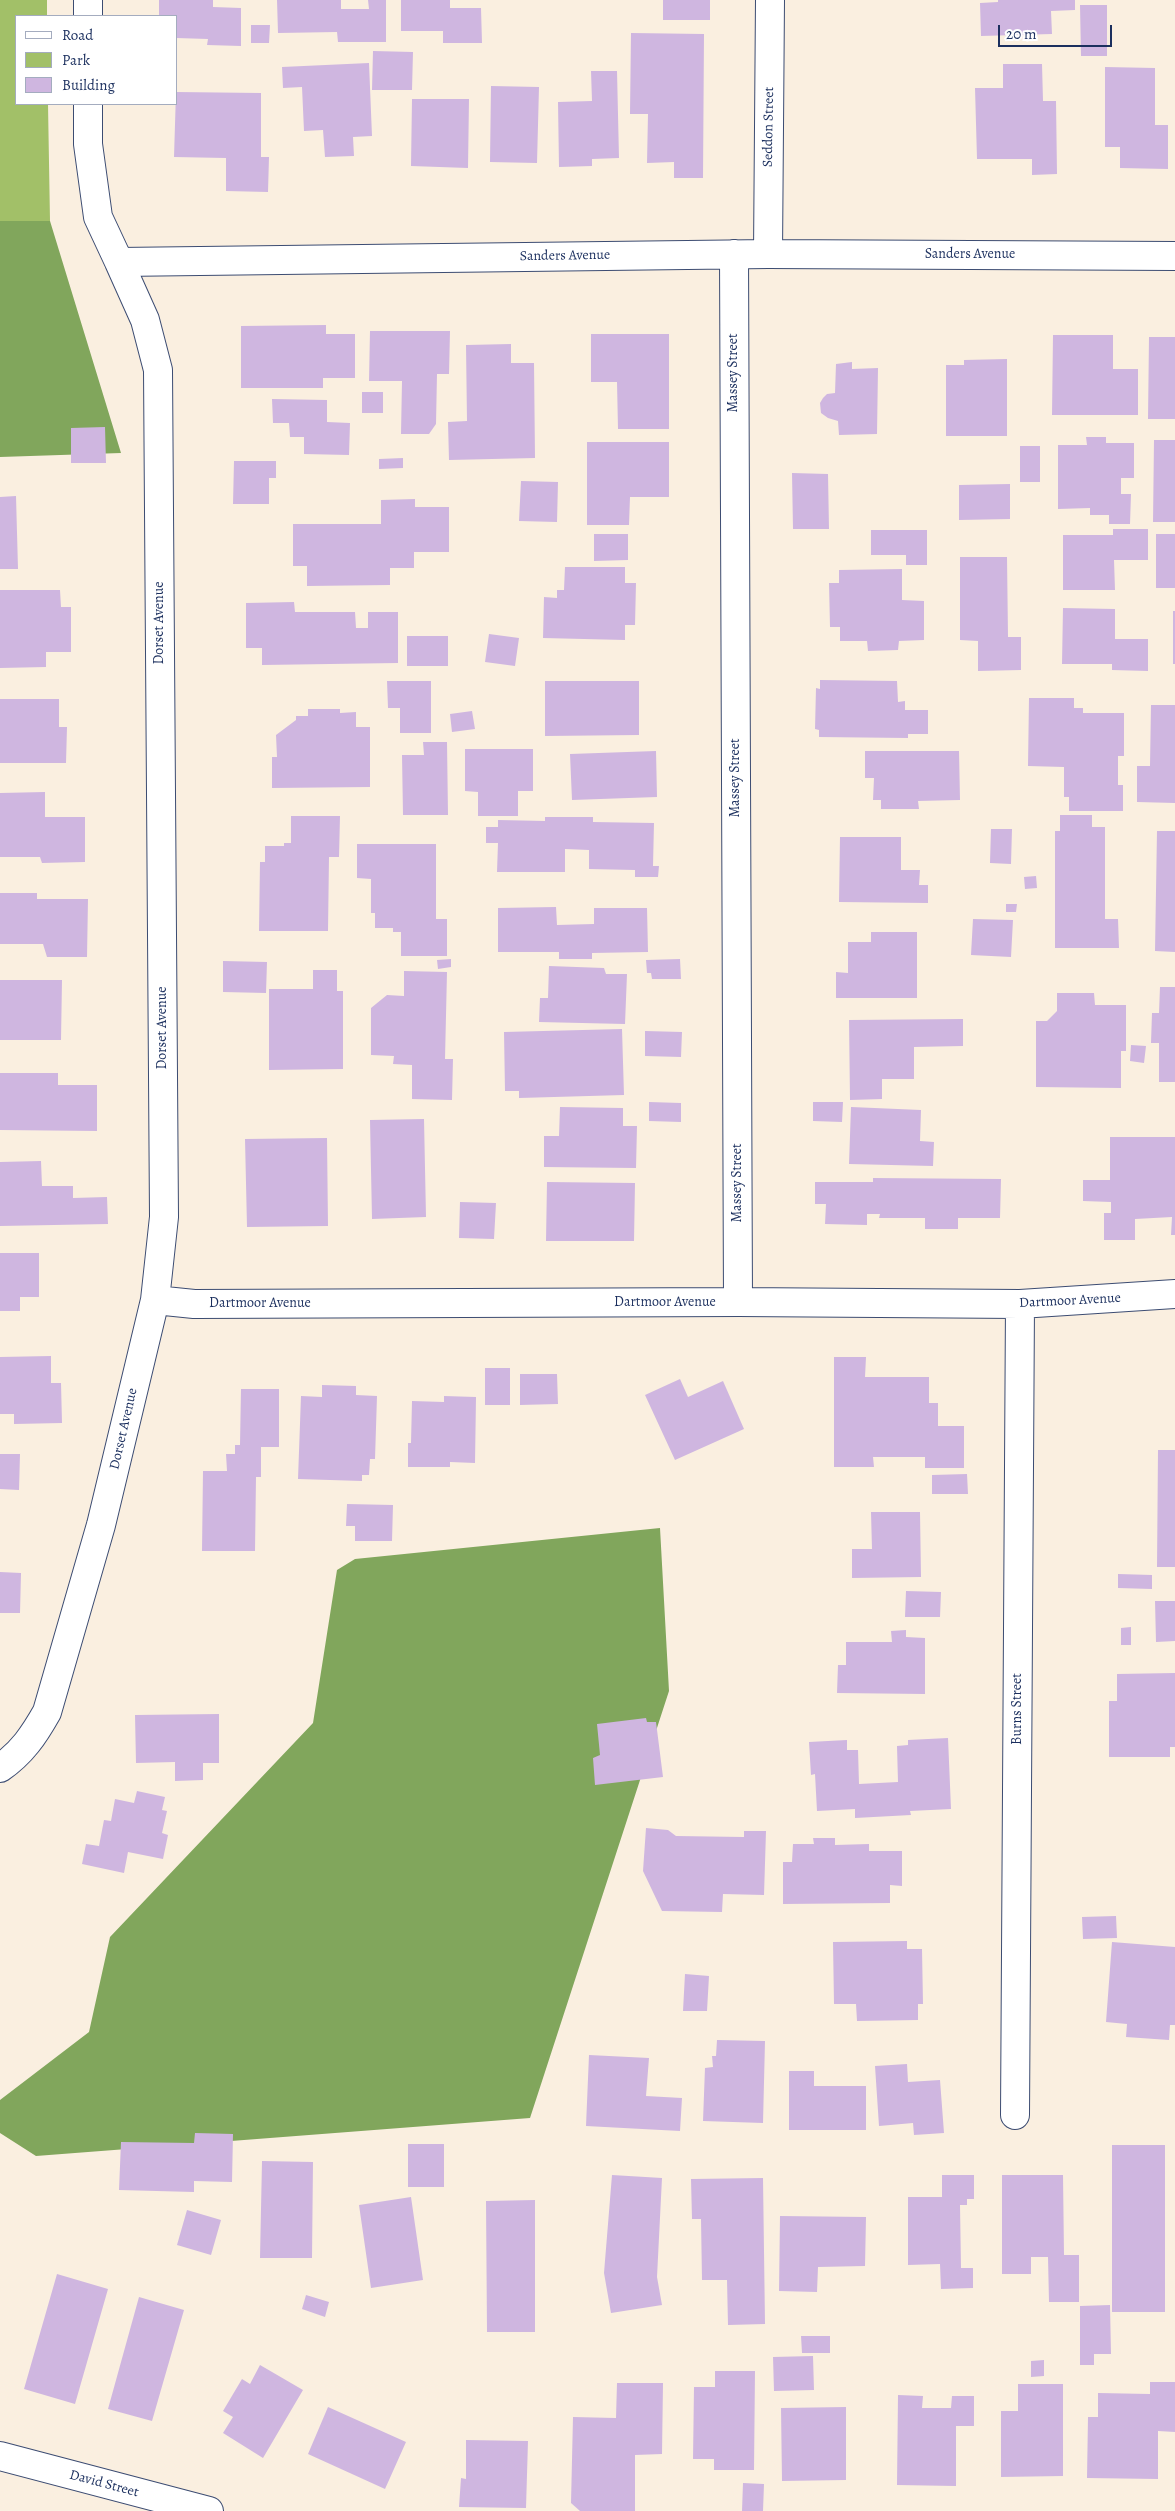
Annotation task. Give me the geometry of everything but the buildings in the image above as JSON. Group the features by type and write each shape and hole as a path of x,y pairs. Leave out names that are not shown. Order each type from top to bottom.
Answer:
{"street":[{"path":"88,0 88,15"},
{"name":"Seddon Street","path":"768,254 770,0"},
{"path":"88,105 88,144 98,217 119,262"},
{"name":"Sanders Avenue","path":"119,262 734,254 1175,256"},
{"name":"Massey Street","path":"734,254 738,1302"},
{"name":"Dorset Avenue","path":"0,1768 15,1758 27,1744 47,1712 101,1524 155,1300 164,1217 158,370 145,320 119,262"},
{"name":"Dartmoor Avenue","path":"155,1300 194,1304 738,1302 1020,1304 1175,1294"},
{"name":"Burns Street","path":"1015,2115 1020,1304"},
{"name":"David Street","path":"0,2456 209,2511"}],"green space":[{"path":"0,0 47,0 47,15 15,15 15,105 48,105 50,221 0,221"},
{"path":"0,221 50,221 121,453 0,457"},
{"path":"660,1528 669,1691 530,2118 36,2156 0,2133 0,2100 89,2032 110,1937 313,1723 337,1570 355,1559"}]}
